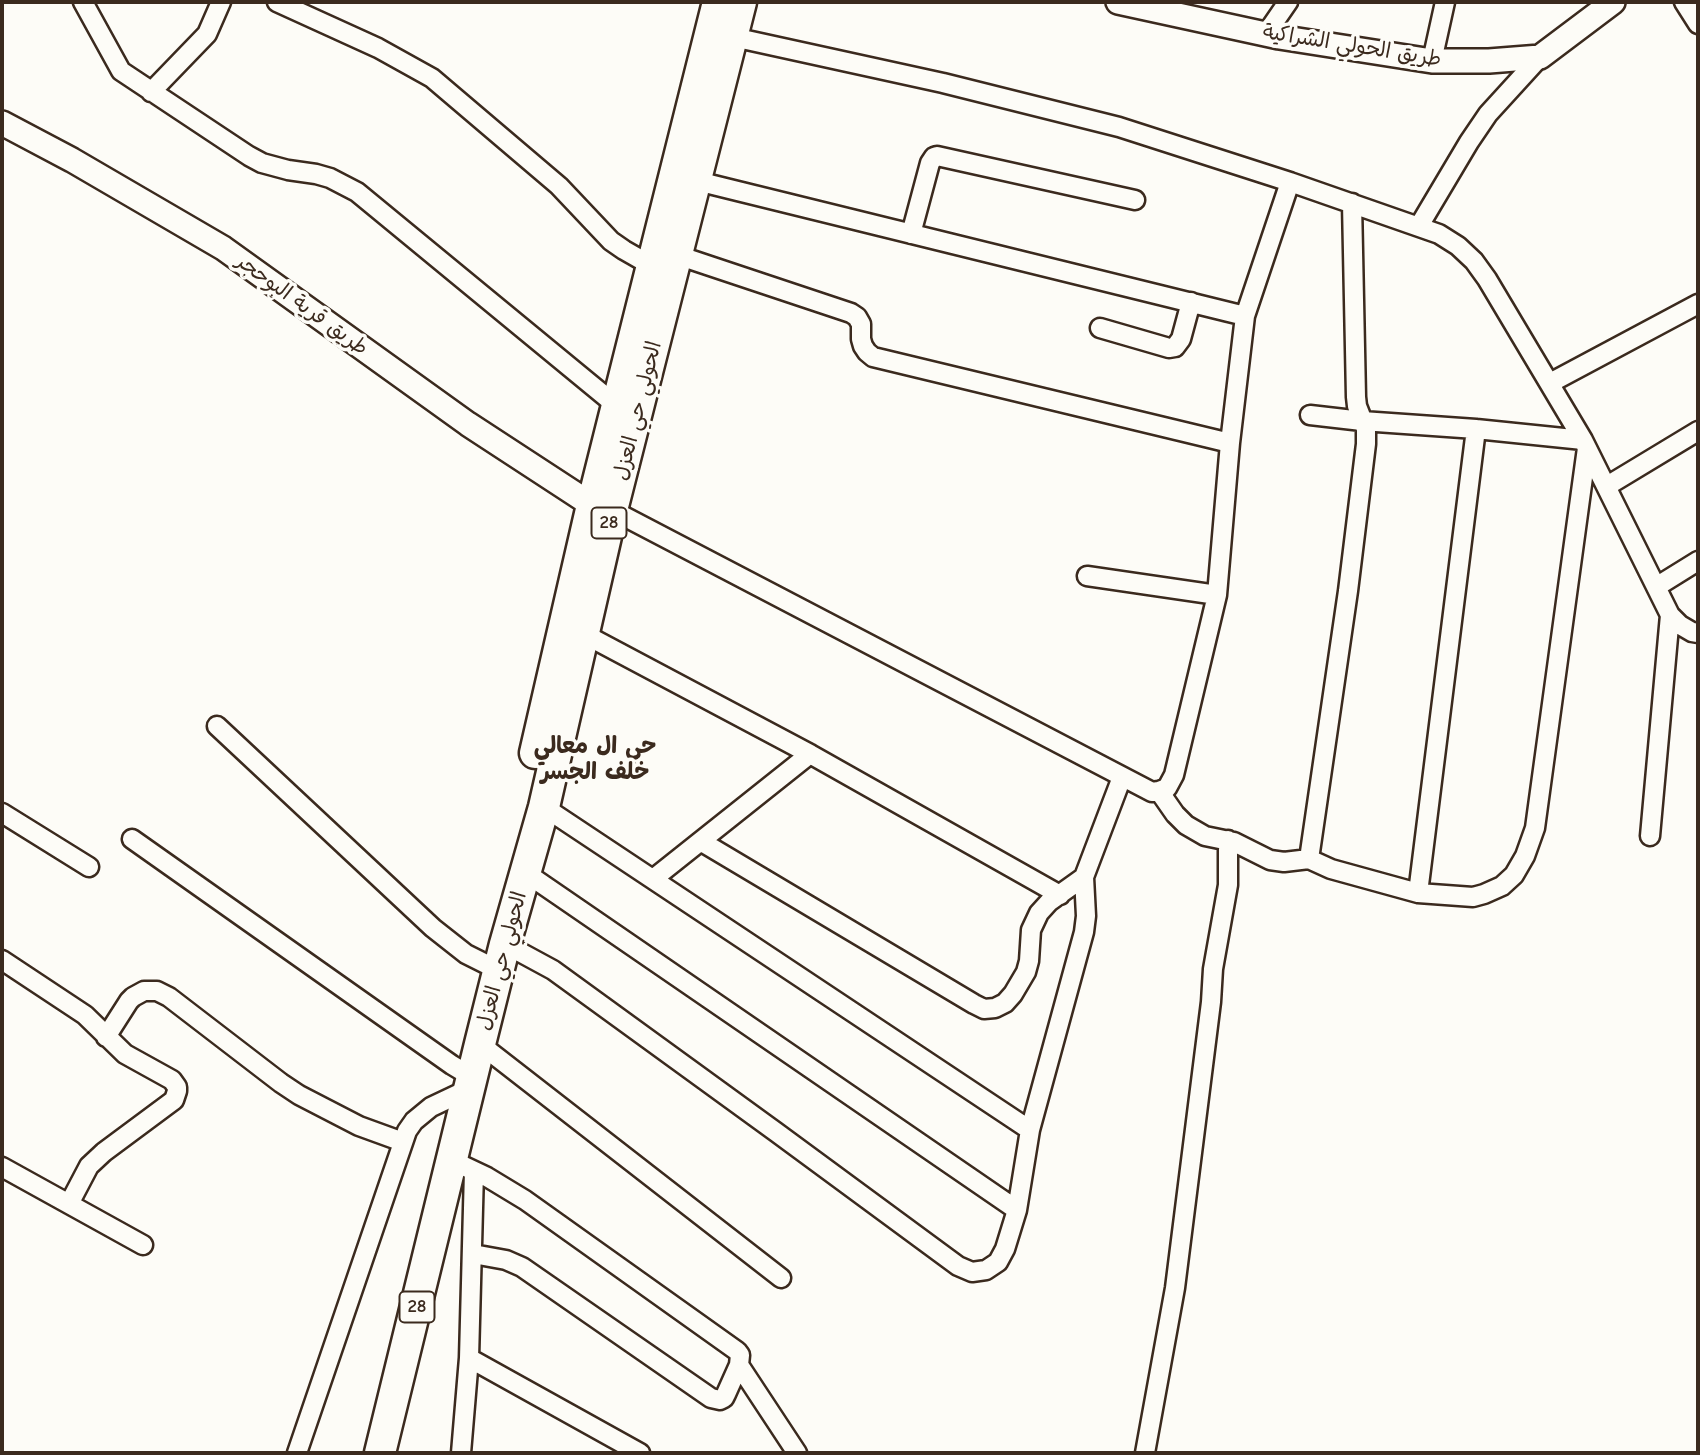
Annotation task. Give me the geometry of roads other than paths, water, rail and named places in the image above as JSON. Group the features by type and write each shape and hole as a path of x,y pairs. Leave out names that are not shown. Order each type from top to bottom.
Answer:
{"highway":[{"name":"الحولي حي العزل","path":"480,1044 477,1022 496,954 602,507 664,260 718,2"},
{"name":"الحولي حي العزل","path":"496,954 526,873 584,634 617,406 664,260 696,181 741,2"},
{"name":"28","path":"380,1453 424,1279 463,1166 470,1083 480,1044"}],"street":[{"path":"83,2 121,72 261,163 330,178 357,192 617,406"},
{"path":"151,92 207,34 220,2"},
{"path":"277,2 387,53 432,78 566,192 611,241 624,250 851,313 861,324 863,346 873,357 1230,443"},
{"name":"طريق الحولي الشراكية","path":"1118,2 1172,8 1266,34 1432,61 1489,61 1540,57"},
{"path":"1266,34 1288,2"},
{"path":"1432,61 1445,2"},
{"path":"1419,226 1488,114 1540,57 1613,2"},
{"path":"1684,2 1698,24"},
{"path":"733,37 1035,105 1119,127 1290,181 1439,234 1458,246 1488,279 1585,444 1670,615 1680,625 1698,633"},
{"name":"طريق قرية البوحجر","path":"2,123 72,160 223,248 468,424 602,507"},
{"path":"911,234 934,156 1135,200"},
{"path":"696,181 1245,316"},
{"path":"602,507 1122,777 1152,792 1159,792 1167,788 1174,775 1217,595 1230,443 1245,316 1290,181"},
{"path":"1309,859 1365,457 1366,435 1356,397 1352,203"},
{"path":"1100,328 1169,348 1175,347 1181,339 1191,302"},
{"path":"1550,383 1698,304"},
{"path":"1310,415 1476,429 1585,444"},
{"path":"1418,893 1476,429"},
{"path":"1607,486 1698,431"},
{"path":"1159,792 1186,825 1205,836 1228,840 1277,862 1309,859 1331,869 1418,893 1473,897 1495,890 1514,874 1531,843 1535,828 1585,444"},
{"path":"1656,587 1698,561"},
{"path":"1087,576 1217,595"},
{"path":"1650,836 1670,615"},
{"path":"584,634 810,754 1060,895"},
{"path":"217,726 433,928 466,954 496,954 553,970 958,1266 971,1272 986,1270 998,1262 1017,1210 1030,1130 1084,932 1084,877 1122,777"},
{"path":"653,879 810,754"},
{"path":"544,807 1030,1130"},
{"path":"2,813 89,867"},
{"path":"132,839 452,1065 470,1083 422,1113 414,1121 403,1142 297,1453"},
{"path":"1145,1453 1175,1288 1213,969 1228,885 1228,840"},
{"path":"702,842 984,1009 1005,1003 1021,983 1029,961 1030,939 1035,922 1044,907 1084,877"},
{"path":"526,873 1017,1210"},
{"path":"2,960 85,1015 125,1054 175,1083 177,1091 174,1100 96,1159 83,1176 69,1204"},
{"path":"106,1037 133,997 144,991 157,991 169,997 281,1083 318,1107 403,1142"},
{"path":"480,1044 781,1278"},
{"path":"461,1453 469,1358 473,1254 463,1166"},
{"path":"463,1166 525,1200 733,1348 740,1355 740,1365 724,1398 715,1400 530,1271 506,1260 473,1254"},
{"path":"2,1167 143,1245"},
{"path":"469,1358 640,1453"},
{"path":"740,1365 797,1453"}],"district":[{"name":"حي ال معالي خلف الجسر","path":"595,759"}]}
